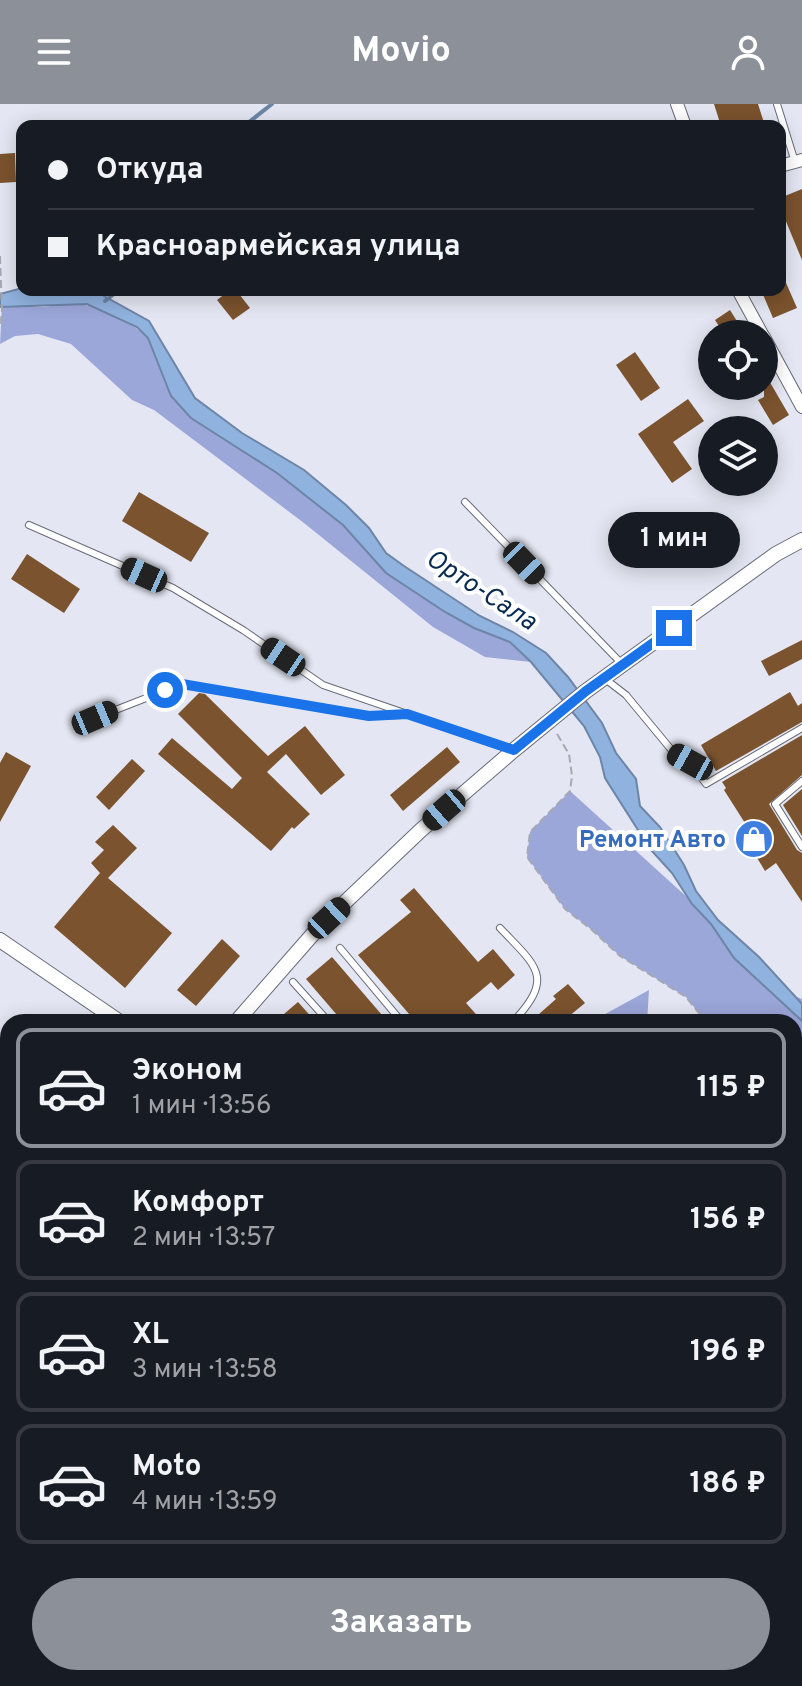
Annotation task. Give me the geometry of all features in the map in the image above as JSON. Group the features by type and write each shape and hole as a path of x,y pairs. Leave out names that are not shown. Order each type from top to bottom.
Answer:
{"street":[{"path":"741,296 754,320"},
{"path":"778,363 802,407"},
{"path":"243,1014 320,926 421,830 514,750 586,691 776,554 802,540"},
{"path":"0,940 108,1014"}],"lane":[{"path":"786,128 798,161"},
{"path":"465,502 623,665"},
{"path":"29,525 173,588 243,630 323,685 514,750"},
{"path":"604,678 626,695 674,753 690,762 706,784 802,728"},
{"path":"95,718 182,684 369,716 407,714"},
{"path":"802,781 775,804 802,847"},
{"path":"500,928 533,962 539,981 532,1001 520,1014"},
{"path":"340,948 395,1014"},
{"path":"293,982 322,1014"}],"path":[{"path":"0,256 0,326"},
{"path":"548,722 569,754 572,776 570,791 530,832 527,857 565,909 620,956 686,997 700,1014"}],"shaded area":[{"path":"16,290 16,296 104,296 149,321 195,398 242,433 304,470 369,528 386,553 480,616 546,653 602,723 616,753 636,779 640,806 660,827 696,891 718,920 759,957 802,1004 802,1014 794,1014 734,958 672,873 650,849 605,778 600,757 584,726 531,662 510,642 445,612 386,573 343,525 277,473 191,418 171,396 148,338 137,327 87,304 0,307 0,294"},
{"path":"68,303 101,309 140,331 148,338 191,418 277,473 343,525 386,573 510,641 531,662 485,657 433,627 304,523 154,410 132,400 71,344 38,334 15,336 0,344 2,306 45,307"},
{"path":"570,791 802,999 802,1014 700,1014 686,997 620,956 565,909 527,857 530,832"},
{"path":"649,990 648,1014 605,1014"}],"building":[{"path":"714,104 758,104 763,120 719,120"},
{"path":"15,153 16,182 0,183 0,154"},
{"path":"802,189 802,260 786,221 786,196"},
{"path":"786,283 797,308 773,318 764,296 786,296"},
{"path":"222,296 241,296 250,308 233,320 217,300"},
{"path":"730,310 736,320 715,320"},
{"path":"635,352 660,388 641,401 616,365"},
{"path":"778,396 789,415 778,422 778,416 768,416 758,400 778,400"},
{"path":"688,399 700,416 698,425 673,442 692,469 672,483 638,434"},
{"path":"139,492 209,533 191,562 122,521"},
{"path":"27,554 80,589 64,613 11,579"},
{"path":"802,640 802,659 769,676 761,661"},
{"path":"790,692 798,706 802,703 802,722 716,771 701,745"},
{"path":"199,693 205,694 268,756 305,726 345,775 321,795 286,754 267,772 310,814 294,829 292,827 271,851 158,754 172,738 232,789 242,778 178,714"},
{"path":"802,735 802,775 769,804 797,850 802,853 802,902 776,863 765,871 743,835 750,831 722,782"},
{"path":"447,747 460,762 403,811 390,795"},
{"path":"6,752 31,766 0,822 0,763"},
{"path":"132,759 145,771 109,810 96,797"},
{"path":"802,789 802,836 783,805"},
{"path":"113,825 137,848 108,878 172,933 125,988 54,927 100,873 91,863 104,850 95,842"},
{"path":"414,888 478,962 493,949 515,975 498,990 491,982 466,1003 476,1014 409,1014 358,955 411,912 400,900"},
{"path":"222,939 240,956 196,1006 177,990"},
{"path":"332,957 381,1014 336,1014 306,979"},
{"path":"568,984 585,1003 572,1014 539,1014 556,999 553,996"},
{"path":"298,1002 309,1014 284,1014"}],"waterway":[{"path":"252,120 272,104"},
{"path":"105,301 111,296"}],"place":[{"name":"Ремонт Авто","path":"754,839"}],"route":[{"path":"165,690 182,684 369,716 407,714 514,750 586,691 674,628"}],"water label":[{"name":"Орто-Сала","path":"482,589"}]}
